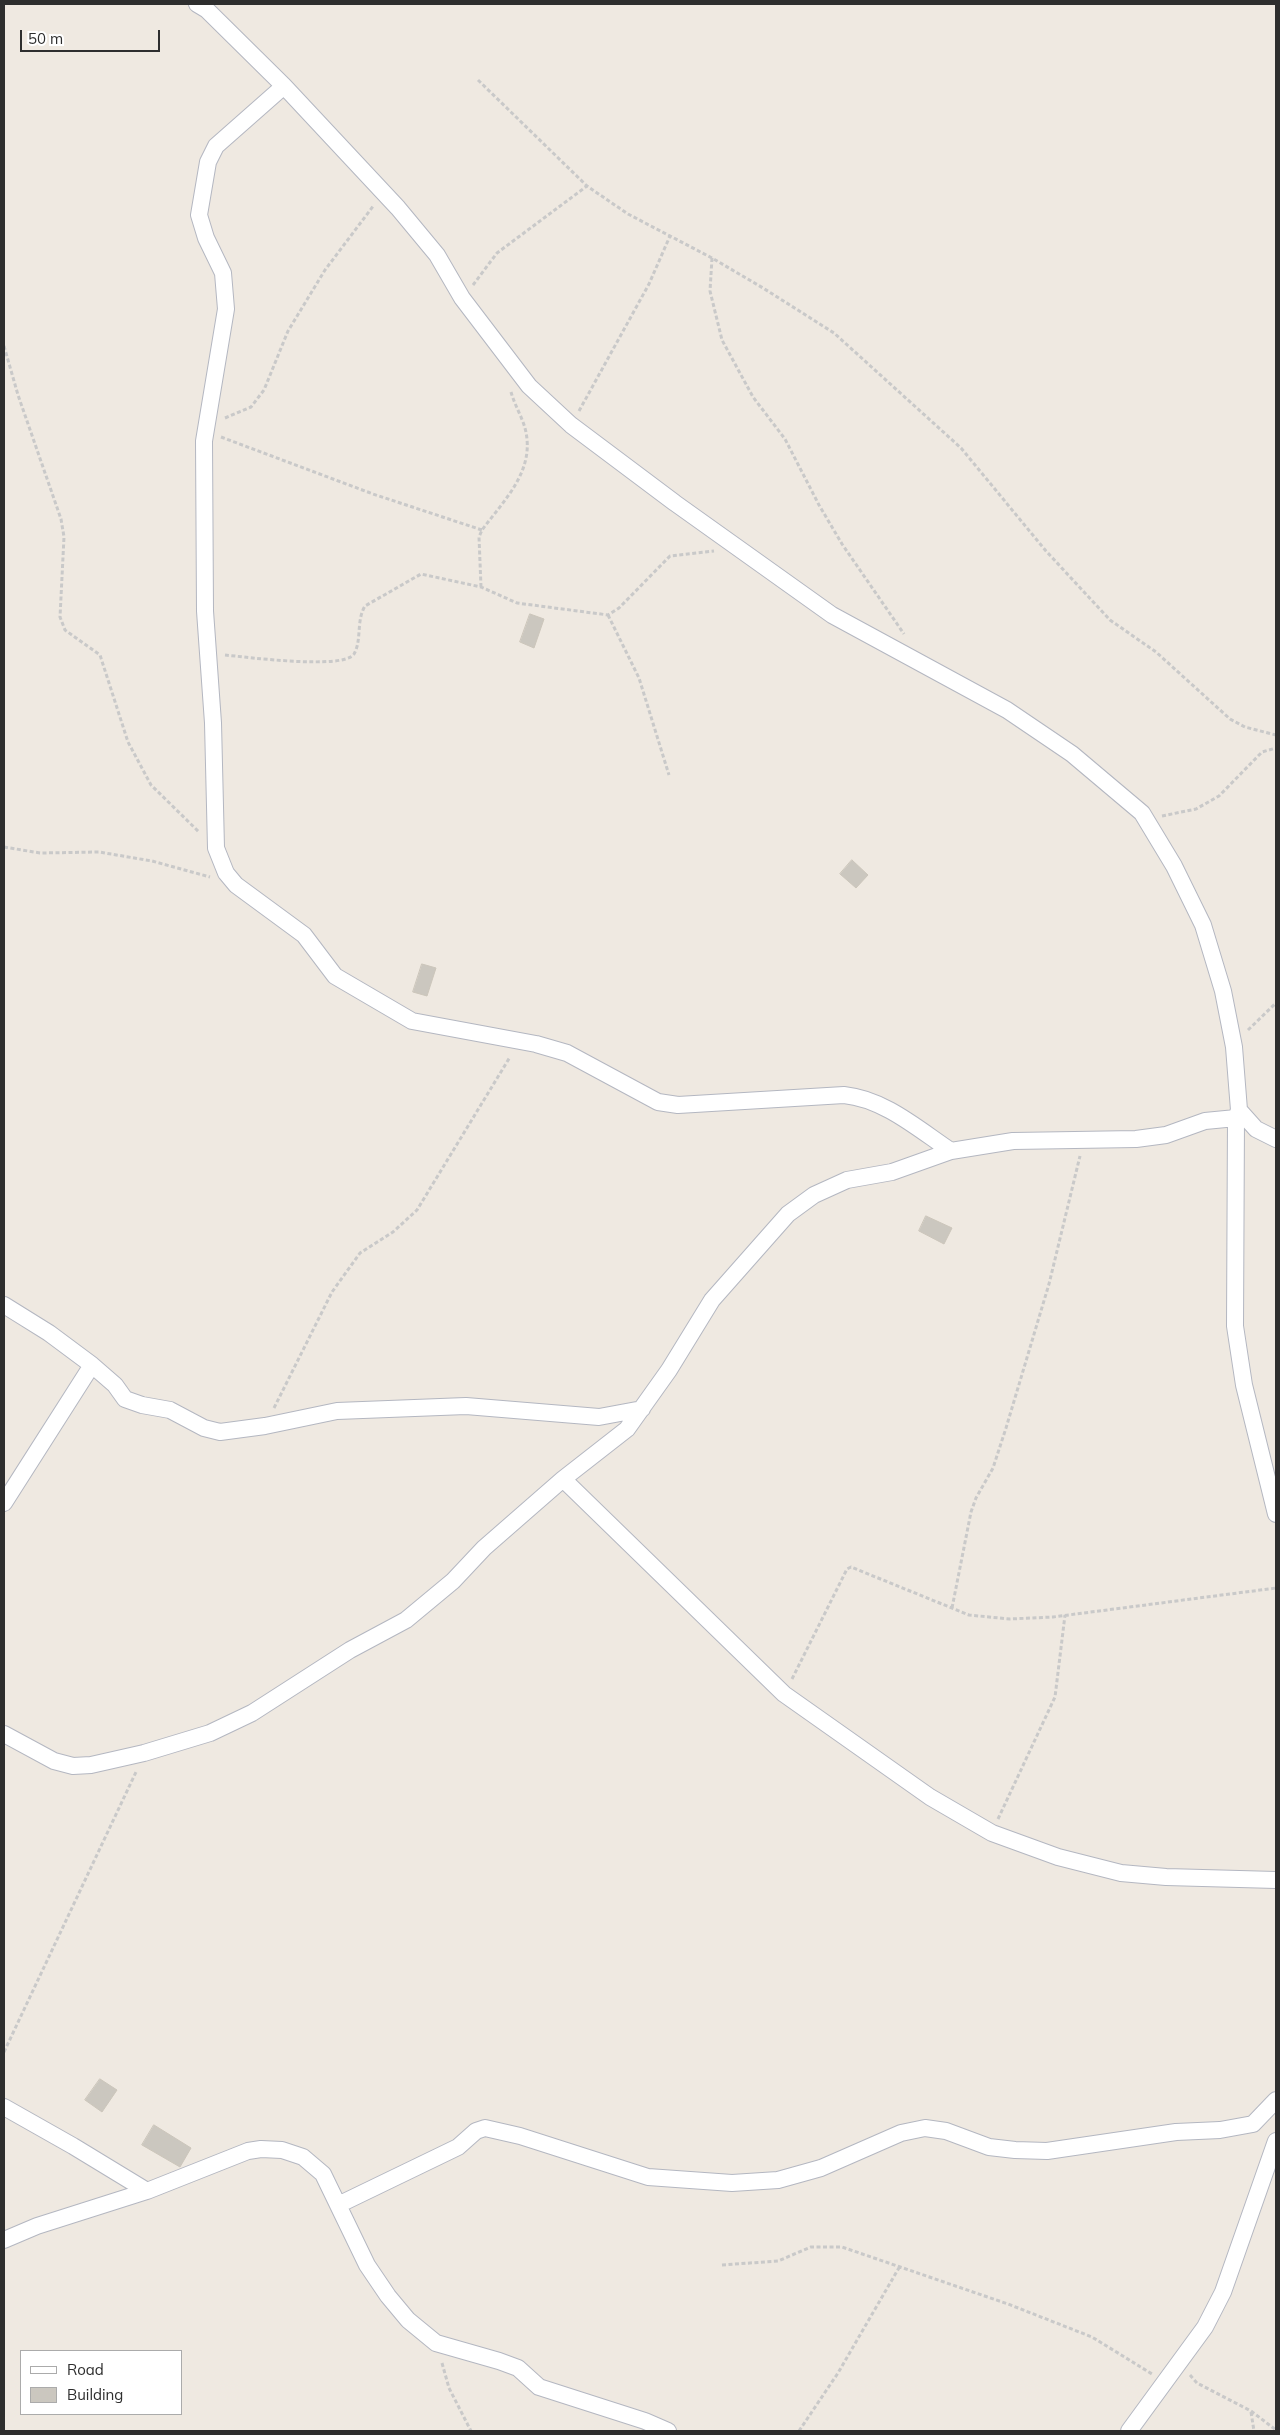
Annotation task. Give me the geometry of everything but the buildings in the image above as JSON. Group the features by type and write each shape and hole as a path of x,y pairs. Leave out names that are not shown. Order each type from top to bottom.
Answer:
{"street":[{"path":"198,4 207,10 284,86 384,192 437,255 462,298 529,386 571,425 832,615 1008,710 1072,754 1142,812 1174,866 1203,924 1223,991 1234,1047 1237,1114 1235,1326 1244,1385 1276,1514"},
{"path":"284,86 216,146 208,162 200,215 206,238 223,273 226,310 206,426 204,602 213,723 216,848 226,873 236,885 304,935 335,976 412,1021 520,1041 567,1052 658,1102 678,1105 844,1095 863,1097 885,1108 951,1151"},
{"path":"1237,1114 1256,1129 1276,1139"},
{"path":"4,1734 54,1761 73,1766 91,1765 144,1753 210,1733 252,1713 350,1650 406,1620 453,1581 484,1548 562,1479 627,1430 712,1300 788,1214 814,1195 847,1180 892,1172 951,1151 1013,1141 1136,1139 1166,1135 1205,1121 1237,1114"},
{"path":"4,1305 49,1333 92,1365 114,1385 125,1399 142,1405 170,1410 204,1428 220,1432 265,1426 337,1411 466,1406 599,1417 642,1409"},
{"path":"4,1503 92,1365"},
{"path":"562,1479 784,1694 930,1797 992,1833 1058,1857 1121,1873 1166,1877 1276,1880"},
{"path":"338,2204 458,2147 476,2131 485,2128 520,2136 648,2177 732,2183 778,2180 804,2173 901,2133 925,2128 946,2131 989,2147 1047,2151 1176,2132 1220,2130 1253,2124 1276,2100"},
{"path":"4,2107 147,2191"},
{"path":"1129,2431 1205,2327 1222,2292 1276,2141"},
{"path":"4,2240 37,2226 147,2191 248,2151 275,2150 303,2157 323,2174 367,2264 388,2296 408,2320 436,2343 518,2368 539,2387 645,2421 668,2431"}],"path":[{"path":"478,80 587,186 628,214 712,258 834,333 961,448 1046,551 1110,620 1156,652 1230,719 1245,727 1276,735"},
{"path":"462,298 497,253 587,186"},
{"path":"206,426 251,407 260,395 288,332 325,270 384,192"},
{"path":"571,425 649,284 670,236"},
{"path":"712,258 710,291 722,340 753,397 785,439 819,505 842,544 906,636"},
{"path":"4,346 18,395 61,519 64,536 60,617 62,624 65,630 100,655 128,742 151,785 216,848"},
{"path":"481,587 479,537 482,530 524,473 527,458 525,428 516,410 509,383"},
{"path":"206,426 373,494 482,530"},
{"path":"208,654 326,663 351,657 355,652 360,614 365,606 421,574 433,575 481,587 517,603 608,614 619,608 670,556 740,549"},
{"path":"608,614 639,678 669,775"},
{"path":"1142,812 1160,817 1196,810 1218,796 1262,752 1276,748"},
{"path":"4,847 40,853 99,852 152,861 236,885"},
{"path":"1234,1047 1240,1038 1276,1003"},
{"path":"265,1426 332,1292 360,1253 393,1232 417,1210 520,1041"},
{"path":"952,1608 971,1512 976,1498 993,1468 1006,1428 1049,1284 1083,1141"},
{"path":"784,1694 800,1666 847,1569 855,1567 969,1615 1010,1619 1065,1616 1276,1588"},
{"path":"992,1833 1055,1697 1065,1616"},
{"path":"4,2052 144,1753"},
{"path":"722,2265 778,2260 811,2247 842,2247 1008,2304 1092,2337 1165,2382"},
{"path":"799,2431 838,2373 900,2266"},
{"path":"436,2343 449,2388 471,2431"},
{"path":"1179,2364 1197,2382 1251,2411 1276,2430"},
{"path":"1251,2411 1254,2431"}]}
